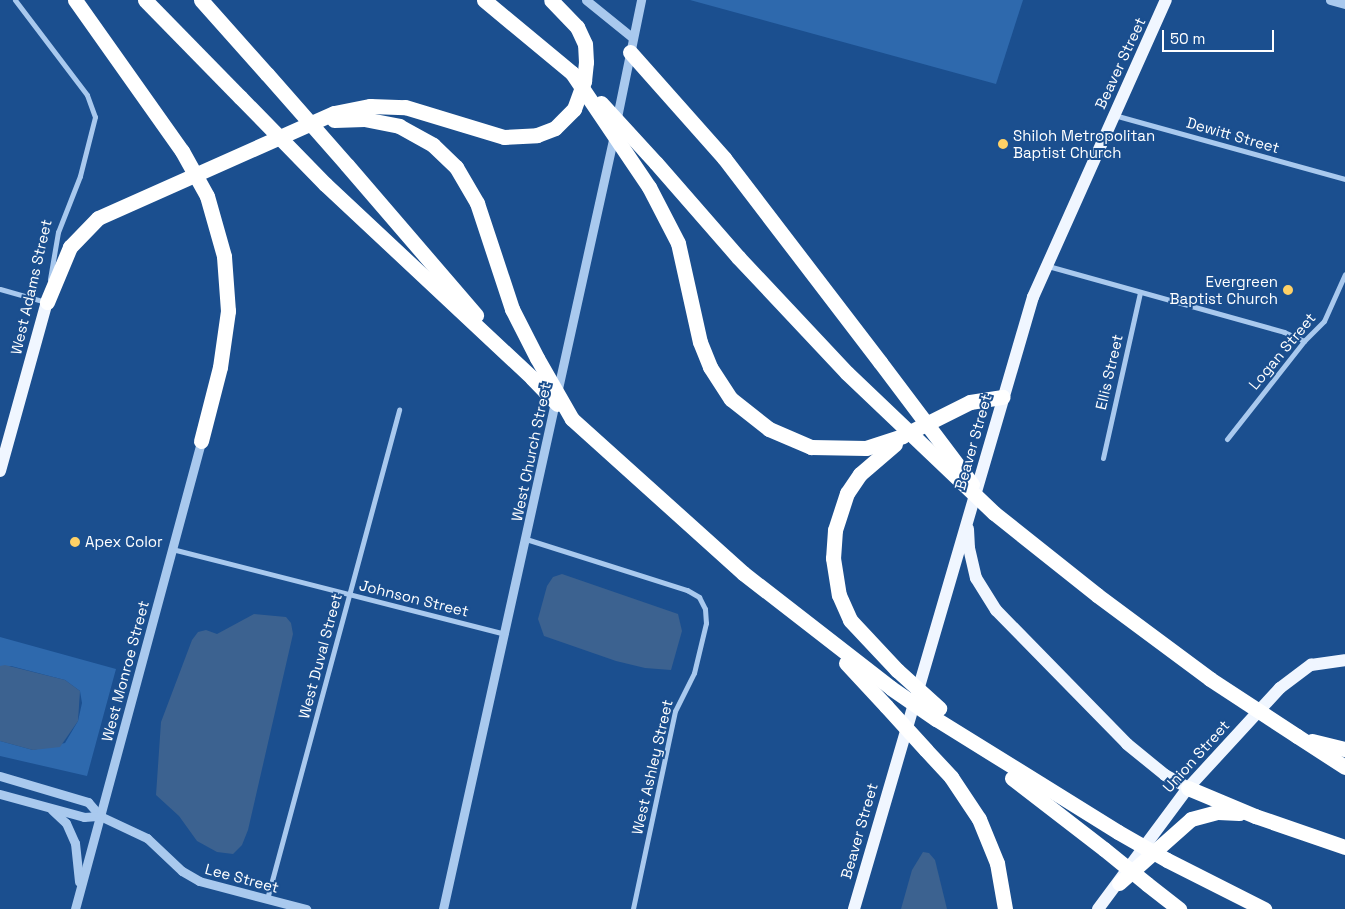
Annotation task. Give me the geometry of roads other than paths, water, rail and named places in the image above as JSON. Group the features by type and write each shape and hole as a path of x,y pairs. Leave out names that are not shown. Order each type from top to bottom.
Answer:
{"highway":[{"path":"75,0 182,151 207,196 224,256 228,311 219,372 201,441"},
{"path":"145,0 325,184 532,378 572,419 743,573 891,688 938,713 998,759 1118,832 1264,909"},
{"path":"201,0 532,378"},
{"path":"484,0 572,73 656,163 738,257 847,373 994,512 1019,534 1140,629 1210,679 1345,767"},
{"path":"46,302 70,247 98,218 296,128 345,109 382,105 416,109 504,136 532,136 554,128 574,109 583,86 586,62 585,44 577,27 551,0"},
{"path":"632,45 724,158 994,512"},
{"path":"572,73 649,187 678,243 706,359 719,384 738,406 774,431 800,444 822,449 876,446 923,426 970,402 1003,397"},
{"path":"296,128 339,119 376,120 416,134 450,159 473,194 512,309 537,358 572,419"},
{"path":"923,426 879,456 854,483 838,517 833,544 834,570 844,608 858,630 938,713 1104,850 1179,909"},
{"path":"820,634 962,791 987,834 997,863 1005,909"},
{"path":"1297,736 1345,749"},
{"path":"1188,788 1255,816 1345,847"},
{"path":"1119,883 1191,819 1218,812 1255,816"}],"main road":[{"name":"Beaver Street","path":"854,909 1028,309 1045,266 1166,0"},
{"name":"West Adams Street","path":"0,471 46,302"},
{"path":"969,512 970,559 976,578 990,602 1117,734 1161,772 1188,788"},
{"name":"Union Street","path":"1098,909 1188,788 1288,680 1311,666 1345,660"}],"street":[{"name":"West Adams Street","path":"15,0 87,95 94,111 95,124 86,158 54,246 46,302"},
{"path":"586,0 632,45"},
{"name":"West Church Street","path":"443,909 526,539 641,0"},
{"path":"1330,0 1345,4"},
{"name":"Dewitt Street","path":"1114,115 1345,179"},
{"path":"1045,266 1284,332 1304,341"},
{"name":"Logan Street","path":"1227,439 1304,341 1324,321 1345,274"},
{"path":"0,289 46,302"},
{"name":"Ellis Street","path":"1103,458 1140,292"},
{"name":"West Duval Street","path":"265,909 399,410"},
{"name":"West Monroe Street","path":"74,909 201,441"},
{"name":"West Ashley Street","path":"526,539 687,590 704,604 706,623 694,673 675,711 633,909"},
{"name":"Johnson Street","path":"172,549 504,634"},
{"name":"Lee Street","path":"0,776 88,802 100,816 147,838 178,868 195,879 306,909"},
{"name":"Lee Street","path":"0,794 84,817 100,816"},
{"path":"48,807 66,823 75,843 79,892"}],"place":[{"name":"Shiloh Metropolitan Baptist Church","path":"1003,144"},
{"name":"Evergreen Baptist Church","path":"1288,290"},
{"name":"Apex Color","path":"75,542"}]}
